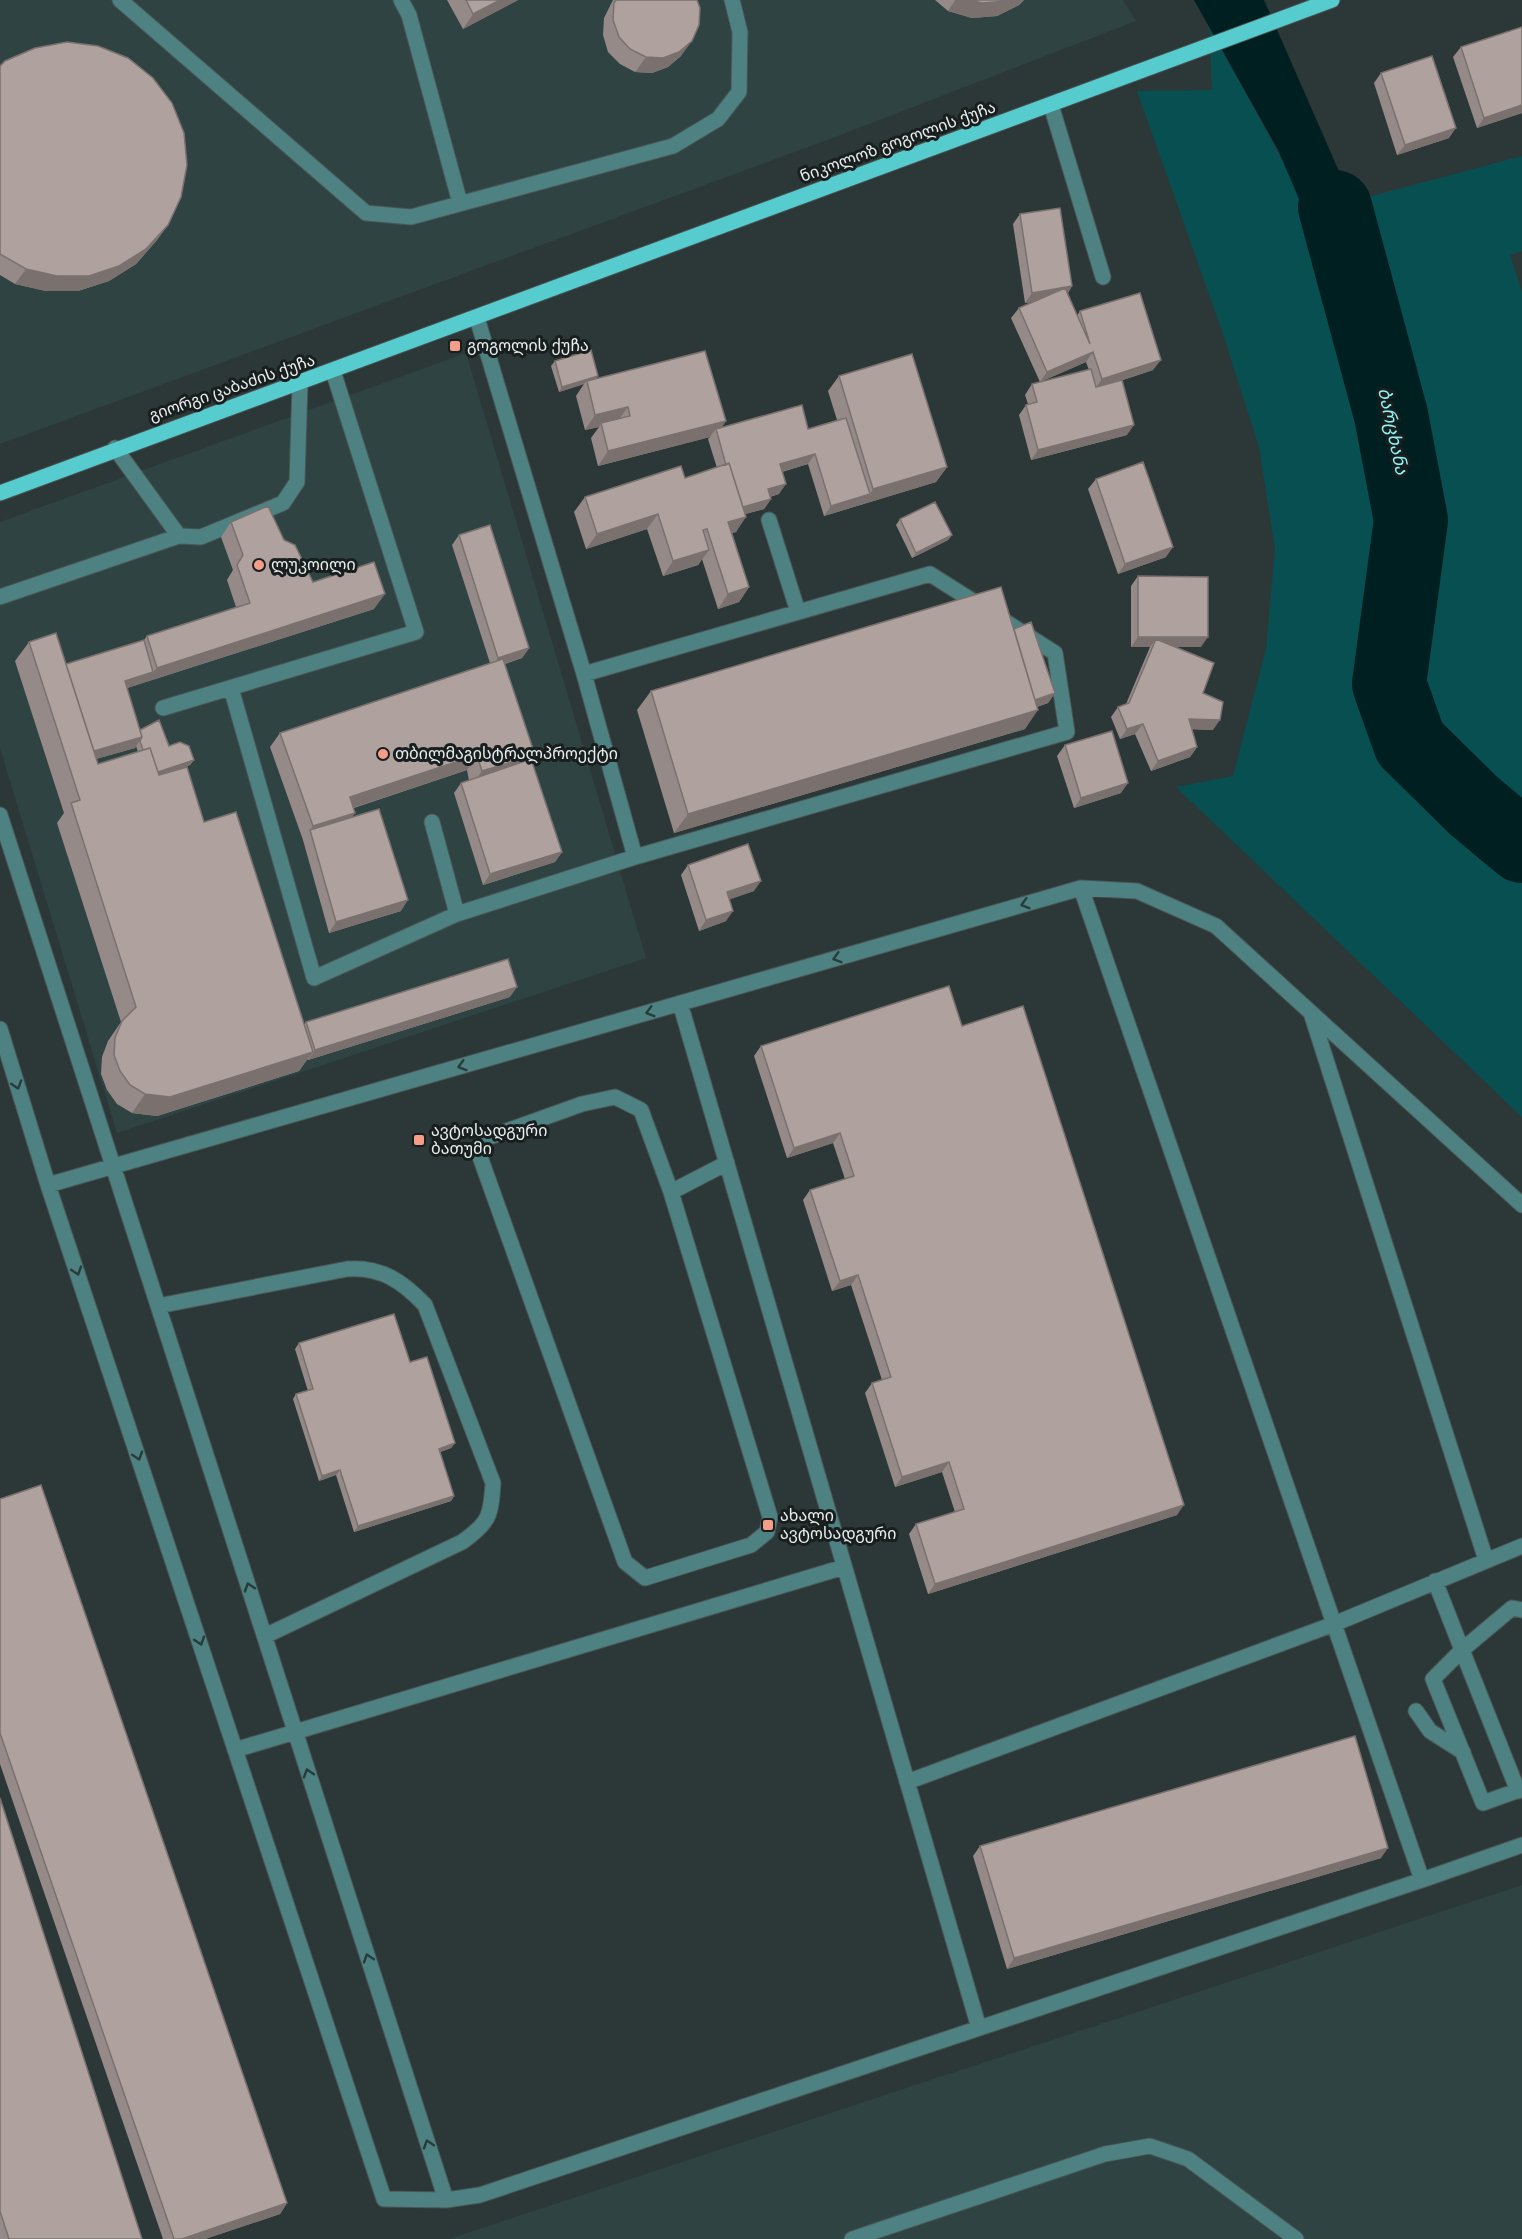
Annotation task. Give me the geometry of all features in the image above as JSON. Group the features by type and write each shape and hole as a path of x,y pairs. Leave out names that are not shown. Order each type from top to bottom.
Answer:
{"main road":[{"name":"ნიკოლოზ გოგოლის ქუჩა","path":"477,318 1332,0"},
{"name":"გიორგი ცაბაძის ქუჩა","path":"0,493 115,448 477,318"}],"street":[{"path":"120,0 366,213 411,217 673,146 718,119 739,92 740,32 732,0"},
{"path":"401,0 409,15 460,203"},
{"path":"1051,105 1103,277"},
{"path":"477,318 584,674 635,857"},
{"path":"163,708 416,632 333,371"},
{"path":"0,597 179,536 201,537 283,503 297,482 300,383"},
{"path":"115,448 179,536"},
{"path":"769,520 798,612"},
{"path":"231,688 314,978 457,914 635,857 1067,732 1055,653 930,574 584,674"},
{"path":"0,815 111,1166 446,2200"},
{"path":"432,822 457,914"},
{"path":"48,1185 1081,888 1137,891 1216,926 1522,1205"},
{"path":"1081,888 1422,1880"},
{"path":"680,1003 979,2028"},
{"path":"1311,1013 1486,1560"},
{"path":"0,1029 48,1185 384,2199 446,2200 480,2195 1522,1845"},
{"path":"615,1097 640,1110 671,1192 770,1517 767,1532 751,1545 645,1578 625,1562 479,1154 484,1139 582,1104 615,1097"},
{"path":"671,1192 727,1162"},
{"path":"158,1306 347,1269 365,1268 386,1274 406,1285 425,1305 494,1483 492,1503 484,1526 462,1542 265,1636"},
{"path":"907,1782 1334,1624 1522,1546"},
{"path":"235,1750 844,1567"},
{"path":"1435,1581 1462,1650 1520,1790 1483,1803 1433,1679 1462,1650 1512,1608 1522,1610"},
{"path":"1416,1711 1430,1731 1463,1752"},
{"path":"852,2239 1105,2154 1150,2146 1188,2158 1296,2239"}],"shaded area":[{"path":"0,0 1123,0 1136,21 830,139 0,444"},
{"path":"1194,0 1264,0 1352,201 1379,299 1361,304 1341,297 1278,150"},
{"path":"1209,26 1361,304 1379,299 1353,201 1522,156 1522,251 1510,255 1522,292 1522,1117 1176,787 1233,776 1266,649 1275,549 1259,447 1222,331 1137,91 1212,90"},
{"path":"466,353 646,958 117,1133 0,748 0,522"},
{"path":"1522,1885 1522,2239 449,2239"}],"building":[{"path":"466,0 500,0 473,14"},
{"path":"616,0 697,0 700,8 699,25 692,41 679,52 663,58 646,57 630,49 619,37 613,20"},
{"path":"971,0 1010,0 982,3"},
{"path":"1522,27 1522,105 1484,118 1461,47"},
{"path":"67,42 98,46 128,58 153,78 172,103 184,133 187,165 181,197 168,225 146,249 119,266 89,276 57,276 26,269 0,254 0,66 5,61 35,48"},
{"path":"1432,56 1456,128 1405,145 1381,73"},
{"path":"1060,208 1072,286 1032,293 1020,214"},
{"path":"1065,288 1090,344 1080,311 1140,293 1161,360 1102,379 1093,352 1047,372 1019,308"},
{"path":"591,350 598,376 562,387 555,361"},
{"path":"705,351 726,421 608,451 601,423 630,416 628,407 595,415 587,381"},
{"path":"912,354 947,467 873,489 839,376"},
{"path":"1091,369 1096,387 1122,380 1134,425 1038,450 1026,405 1037,402 1032,384"},
{"path":"802,405 808,429 846,418 870,494 831,506 815,454 780,464 786,484 768,489 771,499 743,507 729,463 726,465 716,429"},
{"path":"1143,462 1173,547 1125,564 1096,479"},
{"path":"729,463 746,517 728,522 749,587 728,594 707,529 703,530 709,550 673,561 658,514 597,534 585,497 681,466 685,478"},
{"path":"935,502 952,535 916,553 900,519"},
{"path":"268,506 284,540 295,545 313,582 374,562 385,594 157,668 147,636 250,603 237,565 243,555 231,522"},
{"path":"490,525 529,648 498,658 459,535"},
{"path":"1138,576 1208,577 1208,637 1138,637"},
{"path":"1001,587 1038,710 688,814 651,691"},
{"path":"1031,622 1055,693 1035,700 1014,629"},
{"path":"56,633 98,764 150,748 159,775 187,767 204,822 236,812 313,1052 170,1097 145,1094 130,1085 120,1071 114,1055 115,1038 122,1021 136,1007 71,803 80,800 29,642"},
{"path":"1156,639 1214,663 1203,693 1223,702 1220,720 1189,719 1197,747 1158,761 1143,724 1127,729 1118,707 1129,703"},
{"path":"144,640 153,672 125,681 142,737 94,751 66,664"},
{"path":"503,659 535,755 482,771 477,755 350,797 355,813 313,826 280,733"},
{"path":"159,720 169,746 180,742 189,746 194,760 158,772 150,748 143,750 140,730"},
{"path":"1112,731 1128,783 1081,798 1065,745"},
{"path":"531,759 562,852 490,874 461,783"},
{"path":"379,809 408,900 336,922 310,830"},
{"path":"748,844 761,881 727,892 733,911 706,920 688,865"},
{"path":"508,959 517,987 315,1050 306,1022"},
{"path":"949,986 962,1026 1023,1006 1184,1505 935,1584 916,1524 964,1509 949,1462 902,1477 872,1383 891,1377 858,1275 840,1281 810,1190 854,1176 840,1133 794,1148 761,1046"},
{"path":"394,1314 410,1362 427,1357 455,1443 439,1449 454,1496 358,1526 340,1470 322,1476 296,1394 313,1389 299,1343"},
{"path":"41,1485 287,2203 182,2239 174,2239 0,1733 0,1499"},
{"path":"1355,1736 1388,1848 1014,1958 980,1846"},
{"path":"0,1798 142,2239 9,2239 0,2211"}],"waterway":[{"name":"ბარცხანა","path":"1335,207 1391,415 1411,520 1389,684 1410,743 1473,805 1522,846"}],"place":[{"name":"გოგოლის ქუჩა","path":"455,346"},
{"name":"ლუკოილი","path":"259,565"},
{"name":"თბილმაგისტრალპროექტი","path":"383,754"},
{"name":"ავტოსადგური ბათუმი","path":"419,1140"},
{"name":"ახალი ავტოსადგური","path":"768,1525"}]}
